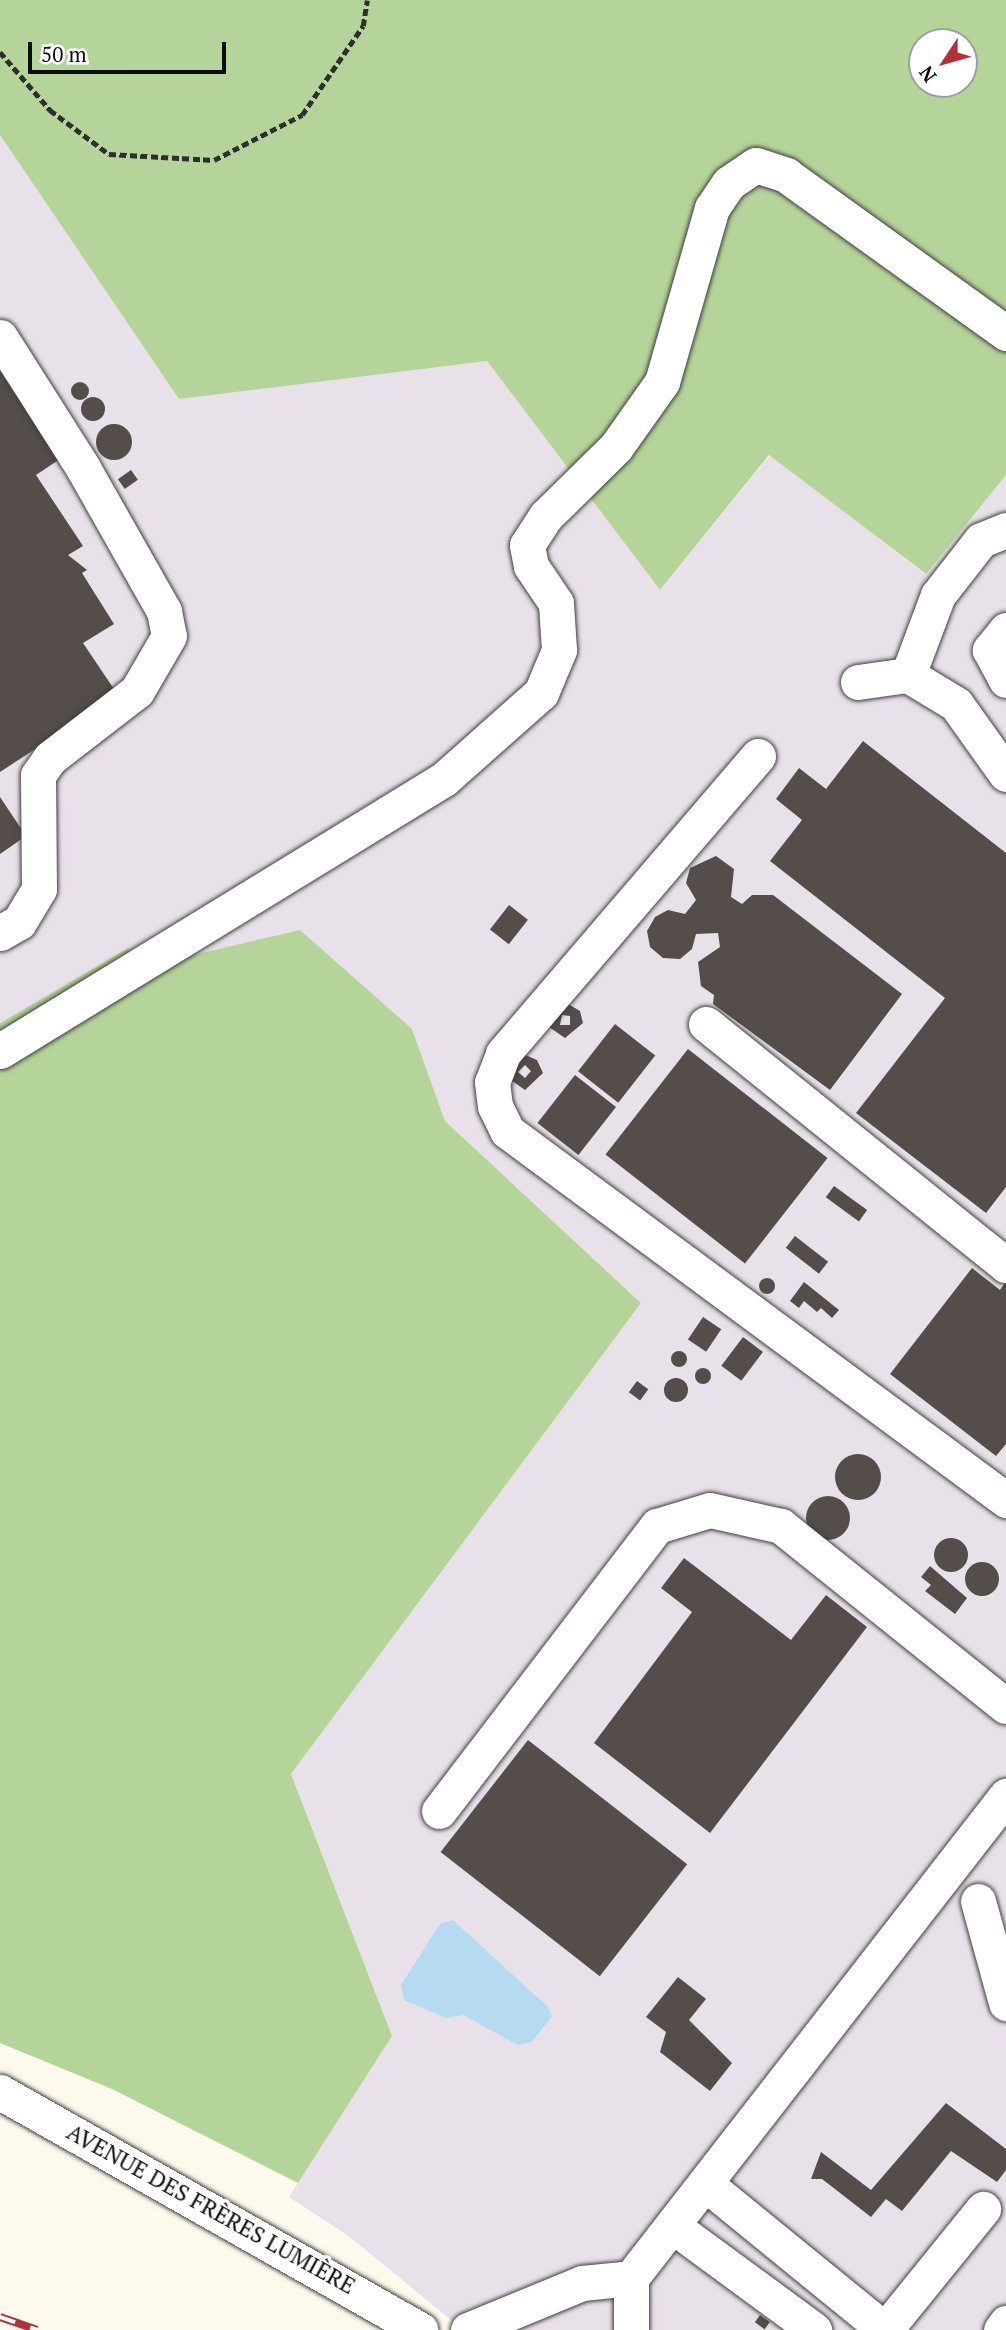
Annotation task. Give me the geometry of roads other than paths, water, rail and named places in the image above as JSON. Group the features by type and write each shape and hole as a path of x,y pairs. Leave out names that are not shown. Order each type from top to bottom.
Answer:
{"street":[{"path":"0,1051 444,779 541,693 559,650 556,603 531,566 527,545 546,516 616,447 662,382 712,208 729,183 756,165 786,175 1006,333"},
{"path":"0,337 83,468 164,611 169,635 137,691 50,758 38,775 38,889 19,922 0,933"},
{"path":"908,675 937,595 981,540 1006,530"},
{"path":"1006,630 990,650 1006,680"},
{"path":"858,682 908,675 956,704 1006,774"},
{"path":"758,756 503,1054 492,1082 495,1106 507,1131 1006,1500"},
{"path":"706,1024 1006,1265"},
{"path":"439,1811 657,1526 710,1510 781,1526 1006,1706"},
{"path":"631,2330 631,2278 707,2185 1006,1796"},
{"path":"932,1892 992,1903 1006,2003"},
{"name":"AVENUE DES FRÈRES LUMIÈRE","path":"0,2092 420,2330"},
{"path":"707,2185 885,2330 983,2209"},
{"path":"674,2227 814,2330"},
{"path":"468,2330 582,2283 631,2278"},
{"path":"1001,2330 1006,2323"}],"water":[{"path":"453,1920 548,2007 552,2016 532,2042 518,2045 463,2015 446,2018 404,2000 401,1985 440,1924"}],"railway":[{"path":"0,2317 37,2330"}]}
